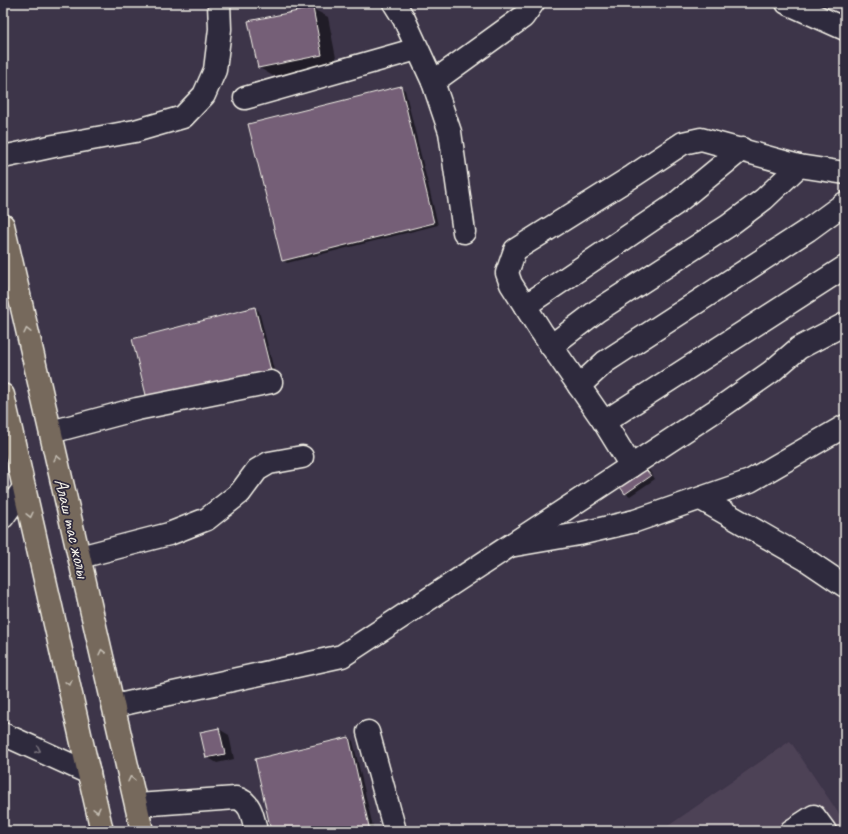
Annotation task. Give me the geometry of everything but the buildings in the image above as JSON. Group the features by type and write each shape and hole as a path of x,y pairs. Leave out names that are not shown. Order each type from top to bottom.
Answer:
{"main road":[{"name":"Алаш тас жолы","path":"3,225 142,831"},
{"name":"Алаш тас жолы","path":"3,395 102,831"}],"lane":[{"path":"3,157 135,131 183,117 204,95 215,70 220,30 219,3"},
{"path":"394,3 404,19 433,82 450,132 464,232"},
{"path":"433,82 523,17 533,3"},
{"path":"787,3 845,29"},
{"path":"245,98 418,49"},
{"path":"631,466 604,422 551,346 511,284 507,273 515,250 683,143 701,139 742,149 799,166 845,174"},
{"path":"525,306 674,205 742,149"},
{"path":"551,346 597,311 728,226 764,199 799,166"},
{"path":"579,386 605,362 808,230 845,203"},
{"path":"604,422 845,267"},
{"path":"114,706 342,656 771,372 799,348 845,324"},
{"path":"51,432 137,409 271,382"},
{"path":"506,547 579,534 635,521 750,481 845,426"},
{"path":"80,558 169,534 207,519 240,493 257,470 269,463 302,457"},
{"path":"3,518 24,488"},
{"path":"701,498 805,559 845,586"},
{"path":"368,732 395,831"},
{"path":"3,734 89,773"},
{"path":"136,805 236,798 241,799 248,803 256,831"},
{"path":"791,831 814,816 825,831"}],"shaded area":[{"path":"790,741 845,823 845,831 661,831"}]}
